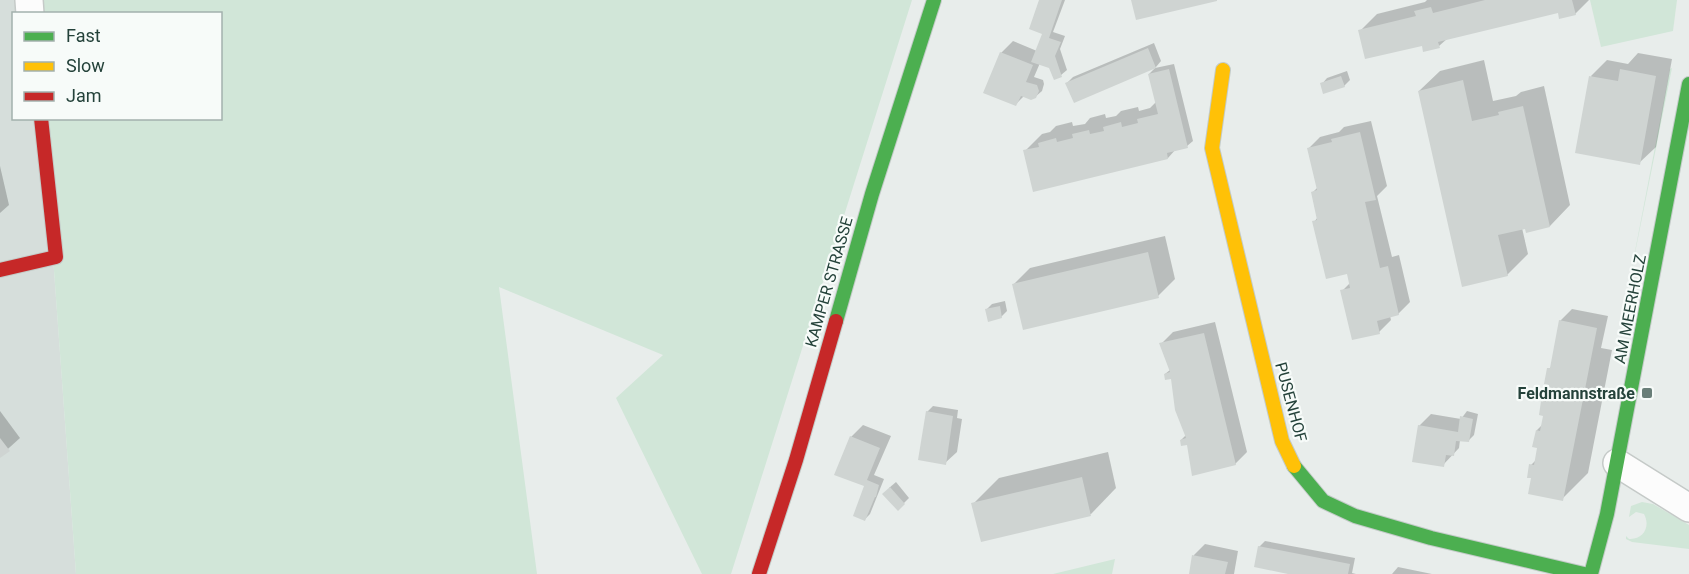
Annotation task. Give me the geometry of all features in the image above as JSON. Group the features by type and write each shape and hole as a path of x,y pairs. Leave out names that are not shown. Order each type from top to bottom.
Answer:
{"street":[{"name":"KAMPER STRASSE","path":"759,574 796,460 872,194 934,0"},
{"name":"PUSENHOF","path":"1223,70 1212,148 1282,441 1293,465 1323,501 1355,516 1431,538 1584,574"},
{"name":"AM MEERHOLZ","path":"1591,574 1617,464 1689,84"},
{"path":"0,270 56,257 42,120"},
{"path":"1617,464 1689,508"}],"shaded area":[{"path":"0,0 29,0 30,12 12,12 12,120 41,120 76,574 0,574"}],"green space":[{"path":"29,0 912,0 731,574 702,574 616,398 663,355 499,287 537,574 76,574 41,120 222,120 222,12 30,12"},
{"path":"1590,0 1677,0 1673,31 1601,47"},
{"path":"1672,68 1627,293 1670,69"},
{"path":"1642,502 1653,504 1689,525 1689,549 1632,542 1626,539 1626,536 1634,539 1642,535 1646,528 1644,514 1636,512 1629,517 1631,506"},
{"path":"1115,559 1112,574 1053,574"}],"building":[{"path":"1039,0 1062,0 1049,38 1061,42 1055,56 1062,77 1054,80 1049,68 1031,62 1042,34 1029,29"},
{"path":"1131,0 1217,0 1217,1 1136,20"},
{"path":"1485,0 1572,0 1576,15 1559,19 1558,13 1438,42 1440,48 1423,52 1422,46 1365,59 1358,30 1416,16 1414,11 1431,7 1433,13"},
{"path":"1148,48 1156,68 1074,103 1065,83"},
{"path":"1000,52 1033,65 1026,82 1037,85 1039,91 1036,98 1031,100 1021,96 1016,106 983,93"},
{"path":"1169,69 1188,148 1167,153 1168,159 1033,192 1023,150 1039,147 1038,143 1056,138 1057,142 1073,138 1072,134 1089,130 1090,134 1104,131 1103,127 1121,122 1122,127 1138,123 1137,119 1158,114 1148,74"},
{"path":"1620,69 1656,76 1640,165 1575,153 1589,76 1618,81"},
{"path":"1341,76 1345,87 1323,94 1320,83"},
{"path":"1463,80 1472,121 1499,115 1498,112 1523,106 1550,227 1526,233 1525,229 1498,235 1508,276 1462,287 1418,91"},
{"path":"1360,132 1376,200 1365,202 1380,268 1388,266 1399,315 1377,321 1380,334 1352,340 1340,290 1350,288 1347,274 1326,279 1312,221 1317,220 1311,192 1317,190 1307,148"},
{"path":"1148,252 1159,298 1023,330 1012,284"},
{"path":"1000,306 1002,318 988,322 985,309"},
{"path":"1559,320 1597,328 1563,501 1528,494 1531,478 1527,478 1529,464 1534,465 1537,448 1532,447 1536,430 1540,431 1543,416 1539,415 1541,401 1546,402 1549,385 1544,384 1547,368 1550,368"},
{"path":"1204,333 1236,465 1192,476 1187,445 1181,446 1180,440 1186,438 1175,410 1171,379 1165,380 1164,374 1170,372 1159,343"},
{"path":"926,411 953,416 946,465 918,460"},
{"path":"1460,416 1473,419 1469,442 1456,441 1454,456 1446,455 1444,467 1412,462 1418,425 1458,432"},
{"path":"850,436 880,448 867,480 879,485 865,521 853,516 864,486 834,475"},
{"path":"0,438 10,451 0,458"},
{"path":"1082,477 1091,516 981,542 971,503"},
{"path":"890,487 905,504 898,511 882,494"},
{"path":"1258,546 1350,564 1348,574 1288,574 1254,567"},
{"path":"1192,555 1228,562 1225,574 1189,574"}],"traffic: fast":[{"path":"836,321 872,194 934,0"},
{"path":"1591,574 1607,514 1689,84"},
{"path":"1294,466 1323,501 1355,516 1431,538 1584,574"}],"traffic: slow":[{"path":"1223,70 1212,148 1282,441 1294,466"}],"traffic: jam":[{"path":"0,270 56,257 41,120"},
{"path":"759,574 796,460 836,321"}],"place":[{"name":"Feldmannstraße","path":"1647,393"}]}
